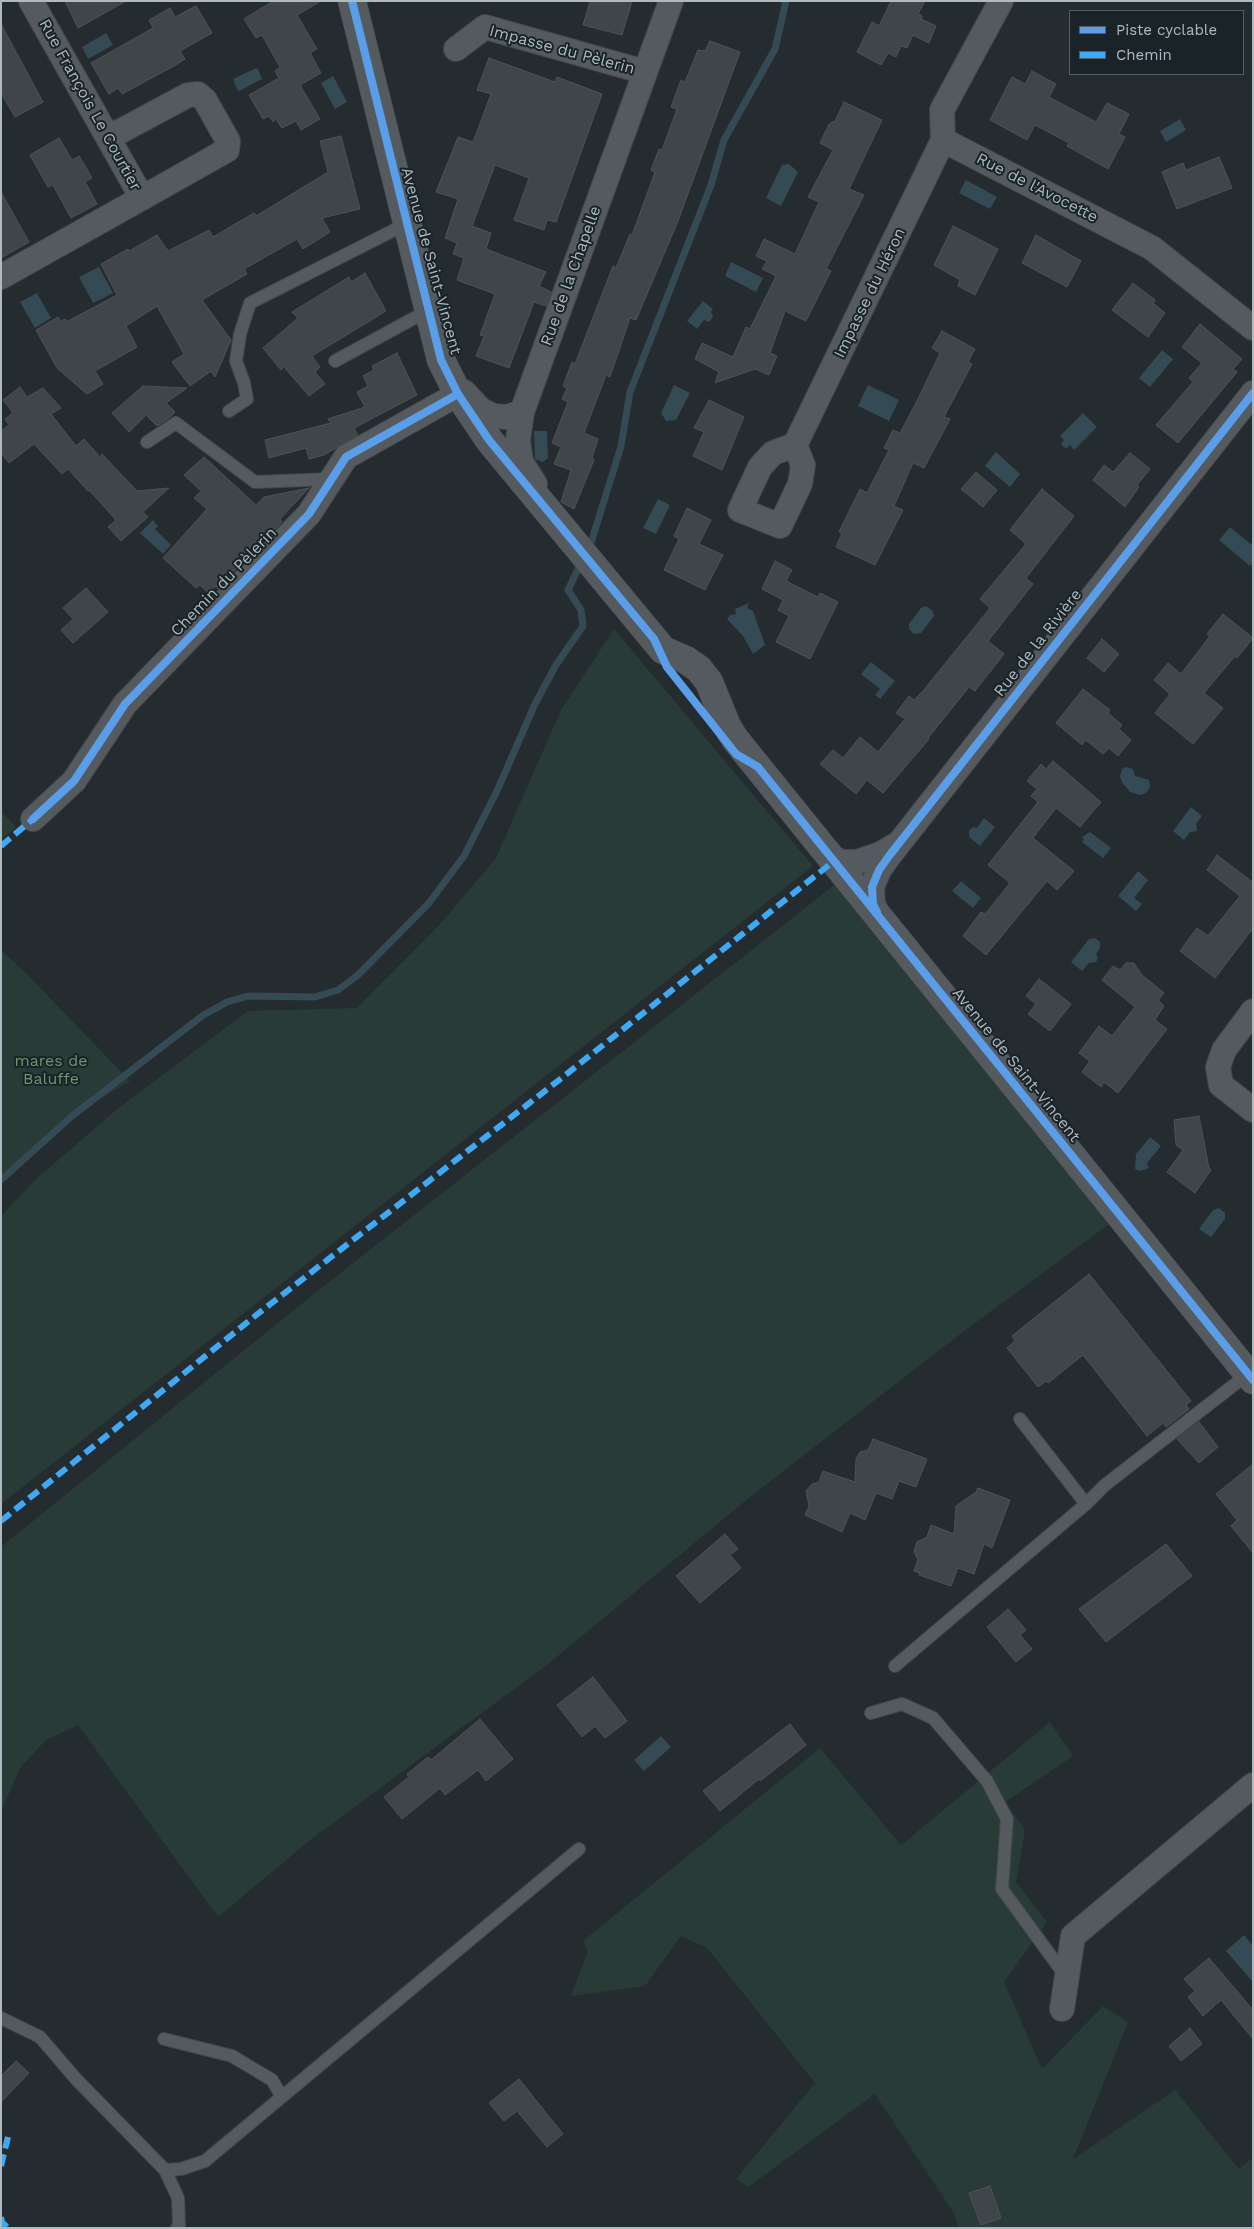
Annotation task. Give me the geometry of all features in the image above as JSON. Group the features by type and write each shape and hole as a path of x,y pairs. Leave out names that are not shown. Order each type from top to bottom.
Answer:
{"street":[{"name":"Rue François Le Courtier","path":"1,277 142,198 31,1"},
{"name":"Avenue de Saint-Vincent","path":"352,1 441,360 458,394 490,440 663,650 686,660 699,669 709,682 727,726 735,739 1251,1377"},
{"name":"Rue de la Chapelle","path":"573,542 565,522 535,484 521,462 518,440 522,412 671,1"},
{"path":"943,140 942,110 1000,1"},
{"name":"Impasse du Pèlerin","path":"456,48 485,27 645,72"},
{"path":"108,138 188,95 198,94 205,100 228,141 227,150 142,198"},
{"name":"Rue de l'Avocette","path":"943,140 1152,248 1253,328"},
{"name":"Impasse du Héron","path":"796,445 943,140"},
{"name":"Avenue de Saint-Vincent","path":"441,360 463,390 481,410 501,417 522,412"},
{"name":"Rue de la Rivière","path":"881,920 873,904 872,887 879,870 1253,393"},
{"name":"Chemin du Pèlerin","path":"33,819 74,780 125,704 309,514 346,457 458,394"},
{"name":"Rue de la Rivière","path":"830,856 841,862 857,862 880,854 898,844"},
{"path":"1253,1011 1224,1050 1218,1067 1221,1085 1253,1110"},
{"path":"1062,2009 1073,1936 1253,1785"}],"lane":[{"path":"229,411 247,399 244,382 236,361 240,334 250,303 406,224"},
{"path":"335,361 429,310"},
{"path":"147,442 176,423 256,482 331,480"},
{"path":"895,1666 1086,1504 1105,1485 1251,1377"},
{"path":"1020,1418 1086,1504"},
{"path":"871,1713 902,1704 933,1718 987,1781 1007,1820 1002,1889 1067,1978"},
{"path":"165,2170 181,2169 205,2161 579,1849"},
{"path":"1,2018 40,2037 76,2079 165,2170 178,2198 180,2226 177,2228"},
{"path":"164,2039 232,2056 272,2080 282,2097"}],"green space":[{"path":"614,629 813,866 1,1504 1,1216 34,1181 116,1110 248,1011 357,1008 442,922 496,858 561,710"},
{"path":"1,811 16,827 1,840"},
{"path":"837,883 1112,1222 964,1331 750,1497 548,1664 314,1837 218,1917 78,1725 46,1740 20,1768 1,1812 1,1547 315,1293"},
{"name":"mares de Baluffe","path":"1,950 26,973 130,1081 72,1116 1,1180"},
{"path":"1050,1722 1073,1756 1005,1802 1025,1830 1016,1882 1047,1922 1004,1982 1042,2069 1103,2006 1128,2022 1073,2159 1175,2090 1239,2169 1253,2157 1253,2228 959,2228 953,2212 875,2094 748,2187 736,2179 815,2083 707,1948 681,1936 645,1986 571,1996 588,1951 583,1941 820,1748 901,1845"}],"water":[{"path":"106,33 113,45 88,59 82,47"},
{"path":"256,68 262,79 239,91 233,79"},
{"path":"333,76 347,102 335,109 321,83"},
{"path":"1180,119 1186,130 1166,142 1160,131"},
{"path":"789,164 798,172 781,206 766,198 782,165"},
{"path":"966,180 997,197 990,209 959,193"},
{"path":"731,262 763,278 756,292 725,276"},
{"path":"99,267 113,293 93,303 79,277"},
{"path":"37,293 51,318 35,328 20,302"},
{"path":"703,301 713,309 711,312 713,317 709,322 704,320 697,329 687,321"},
{"path":"1162,350 1173,359 1150,387 1139,378"},
{"path":"674,385 690,393 676,420 666,421 661,413"},
{"path":"868,385 899,400 889,421 858,406"},
{"path":"1083,413 1097,427 1074,450 1070,445 1066,449 1061,444 1064,440 1060,436"},
{"path":"534,431 547,431 548,458 543,462 535,459"},
{"path":"996,452 1020,474 1010,487 985,466"},
{"path":"658,499 670,505 656,534 643,528"},
{"path":"153,520 158,526 155,529 171,545 163,554 140,533"},
{"path":"1230,527 1253,546 1253,563 1250,566 1219,540"},
{"path":"749,603 747,608 753,611 765,645 753,654 743,636 727,619 730,615 736,614 735,609"},
{"path":"926,606 933,611 934,616 921,633 914,634 909,629 909,624 921,608"},
{"path":"871,662 895,681 880,699 875,695 880,689 861,674"},
{"path":"1126,767 1133,769 1135,776 1149,780 1150,787 1146,793 1141,795 1130,792 1122,782 1120,776 1122,769"},
{"path":"1191,807 1202,816 1196,824 1197,831 1190,832 1184,840 1173,831"},
{"path":"984,818 995,827 980,846 969,837 969,831 973,827 977,828"},
{"path":"1090,832 1111,848 1103,858 1082,842 1084,839 1082,837"},
{"path":"1138,871 1148,880 1134,898 1142,904 1136,911 1118,896"},
{"path":"961,881 981,898 973,908 952,891"},
{"path":"1095,938 1100,942 1100,948 1096,954 1098,958 1096,962 1089,963 1082,971 1071,962 1089,939"},
{"path":"1150,1137 1161,1146 1147,1163 1149,1168 1140,1171 1135,1169 1136,1154"},
{"path":"1219,1208 1225,1213 1225,1219 1211,1237 1199,1229 1213,1210"},
{"path":"661,1736 671,1747 644,1771 634,1760"},
{"path":"1244,1935 1253,1946 1253,1982 1226,1951"}],"building":[{"path":"65,1 126,1 78,28"},
{"path":"273,1 321,1 297,15 317,49 310,53 321,73 300,85 320,119 301,130 296,121 282,128 276,119 273,122 269,116 263,119 249,95 279,78 275,71 280,67 262,35 256,38 244,19"},
{"path":"590,1 632,1 622,35 583,25"},
{"path":"891,1 925,1 918,14 922,16 921,19 936,26 929,43 913,35 907,48 901,46 896,57 888,53 881,65 857,52 872,22 879,26"},
{"path":"196,6 212,33 180,51 185,59 174,66 122,94 118,88 109,94 91,63 153,28 149,20 170,8 175,17"},
{"path":"1,24 43,102 15,117 1,93"},
{"path":"710,41 740,52 678,221 636,320 630,318 610,377 606,375 584,433 598,439 592,458 594,460 574,509 561,502 571,470 554,464 561,447 552,443 568,402 562,399 567,388 563,386 572,362 575,364 613,266 616,268 630,234 632,235 655,172 651,170 659,149 662,150 677,109 671,107 681,80 685,82 698,50 705,51"},
{"path":"489,58 555,82 557,77 602,94 556,222 547,220 544,230 514,220 529,178 495,165 472,226 491,233 486,249 546,272 539,286 551,292 546,306 534,302 509,368 476,356 484,336 480,335 495,294 457,280 464,258 453,254 457,243 445,238 458,199 436,192 458,137 473,142 491,94 477,90"},
{"path":"1032,71 1056,84 1049,97 1096,122 1107,103 1129,114 1119,134 1125,137 1108,169 1067,146 1069,143 1035,125 1027,140 990,120 1012,77 1025,84"},
{"path":"844,102 882,120 849,189 864,195 826,269 831,271 806,321 785,311 770,353 777,356 769,375 755,369 715,383 719,372 695,359 702,343 733,357 746,327 750,329 776,276 762,269 767,261 756,256 764,239 795,254 819,202 808,197 833,150 820,143 829,124 835,121"},
{"path":"341,136 360,209 322,218 330,232 303,249 297,239 244,269 247,274 202,300 231,340 215,377 211,371 190,386 172,362 184,354 157,306 126,326 137,347 95,371 103,384 87,394 57,368 36,330 58,317 61,321 65,319 66,322 117,295 101,264 157,235 168,251 209,230 213,237 254,213 256,216 328,172 320,141"},
{"path":"59,138 72,160 79,156 92,178 85,182 97,204 71,218 53,185 48,187 30,155"},
{"path":"1219,157 1232,188 1177,209 1162,172 1183,163 1186,170"},
{"path":"1,192 29,242 1,258"},
{"path":"953,226 998,249 975,295 958,286 960,280 934,265"},
{"path":"1036,235 1081,261 1067,287 1022,263"},
{"path":"365,273 386,311 312,356 320,367 315,372 325,384 309,396 284,367 281,370 263,348 298,318 292,312 349,277 351,282"},
{"path":"1133,283 1155,300 1153,303 1165,313 1148,337 1112,310"},
{"path":"1200,324 1242,359 1233,369 1237,372 1178,443 1156,425 1193,382 1189,378 1202,363 1182,347"},
{"path":"942,331 975,349 968,362 972,364 944,417 950,419 924,468 913,463 894,506 903,510 875,565 836,547 842,533 839,532 860,489 867,493 889,450 884,448 893,430 900,433 916,403 940,353 932,348"},
{"path":"397,353 417,395 354,428 358,435 324,455 309,459 306,448 269,458 265,440 331,423 328,419 365,407 357,392 368,386 363,376 374,370 372,366"},
{"path":"143,386 187,388 166,403 175,412 169,418 157,426 146,415 129,432 112,413"},
{"path":"20,387 27,397 43,388 61,408 51,414 76,446 84,439 100,457 102,454 137,491 169,488 143,512 148,517 121,541 108,527 116,520 68,469 62,474 34,444 9,463 1,453 1,431 9,425 5,419 13,413 3,400"},
{"path":"709,400 744,417 722,470 693,456 704,432 694,428"},
{"path":"1130,453 1150,469 1137,485 1139,487 1125,507 1093,480 1104,465 1113,472"},
{"path":"204,457 256,505 264,497 309,488 280,519 282,522 265,537 218,589 216,586 208,593 200,585 196,588 163,558 207,509 194,498 201,491 184,475"},
{"path":"976,472 997,490 983,507 961,489"},
{"path":"1042,489 1074,516 1026,578 1033,584 988,641 1004,654 975,691 969,687 929,739 883,793 867,780 856,794 820,764 833,750 843,758 860,737 878,752 905,719 896,713 909,696 914,700 923,691 990,608 980,599 1026,544 1010,530"},
{"path":"687,508 711,520 699,544 723,555 705,590 664,570 679,539 674,536"},
{"path":"775,561 792,570 786,581 818,597 820,593 838,602 810,659 776,642 789,616 778,610 783,600 762,589"},
{"path":"86,588 108,612 73,643 61,630 73,619 63,608"},
{"path":"1223,614 1253,638 1204,693 1223,708 1193,744 1155,713 1170,694 1154,680 1168,663 1181,674 1210,636 1207,634"},
{"path":"1102,639 1119,654 1104,672 1087,658"},
{"path":"1083,689 1110,710 1108,713 1122,725 1119,729 1131,740 1118,756 1109,748 1103,754 1086,740 1082,745 1056,723"},
{"path":"1053,761 1101,802 1080,827 1056,808 1033,838 1074,871 1057,890 1047,881 986,955 963,936 981,912 985,914 1010,883 988,865 1038,802 1031,796 1037,789 1027,781 1041,764 1046,769"},
{"path":"1217,855 1251,881 1253,879 1253,928 1215,978 1180,951 1197,928 1208,936 1240,896 1207,870"},
{"path":"1126,963 1134,963 1141,974 1164,993 1158,1000 1164,1006 1155,1020 1167,1029 1118,1093 1104,1082 1101,1087 1082,1072 1090,1061 1079,1053 1099,1026 1112,1036 1135,1007 1102,980 1113,966 1120,970"},
{"path":"1039,979 1071,1004 1050,1031 1028,1014 1036,1004 1026,996"},
{"path":"1199,1116 1209,1168 1211,1170 1195,1193 1167,1172 1183,1150 1176,1145 1174,1120"},
{"path":"1089,1274 1191,1401 1186,1405 1189,1409 1166,1427 1163,1423 1147,1436 1083,1355 1048,1383 1046,1381 1038,1387 1007,1348 1015,1341 1012,1336"},
{"path":"1199,1422 1218,1447 1199,1463 1177,1439"},
{"path":"873,1439 927,1459 916,1487 899,1481 892,1499 876,1493 865,1520 850,1513 842,1532 805,1515 809,1506 806,1491 812,1484 819,1482 823,1471 855,1482 856,1459 860,1452 868,1450"},
{"path":"1253,1464 1253,1553 1231,1526 1237,1520 1216,1494"},
{"path":"978,1488 1010,1500 992,1548 984,1544 974,1574 958,1568 951,1586 919,1575 920,1573 914,1571 918,1559 914,1552 917,1542 927,1537 931,1525 954,1534 956,1506 976,1492"},
{"path":"725,1534 738,1549 730,1555 741,1568 700,1603 676,1576"},
{"path":"1166,1544 1192,1576 1106,1642 1079,1609"},
{"path":"1008,1609 1026,1630 1020,1635 1032,1649 1016,1662 987,1627"},
{"path":"593,1677 627,1721 605,1738 595,1726 582,1737 557,1705"},
{"path":"480,1719 513,1759 486,1781 478,1770 445,1795 440,1788 402,1819 384,1797 409,1777 407,1774 428,1757 431,1760"},
{"path":"790,1724 806,1745 760,1781 759,1779 720,1811 703,1791"},
{"path":"1209,1958 1253,2010 1253,2039 1221,2000 1203,2016 1188,1997 1195,1991 1184,1979"},
{"path":"1190,2028 1202,2044 1181,2061 1169,2046"},
{"path":"16,2061 29,2073 1,2102 1,2076"},
{"path":"519,2079 563,2134 547,2147 517,2111 504,2121 489,2103"},
{"path":"990,2186 1001,2218 981,2225 969,2193"}],"waterway":[{"path":"591,543 621,446 630,392 711,185 724,140 775,49 786,1"},
{"path":"1,1180 72,1116 202,1016 227,1002 248,996 315,997 338,990 358,975 429,903 464,856 497,791 535,704 556,665 583,626 581,610 568,590 578,569"}],"marked path":[{"path":"1,846 33,819"},
{"path":"1,1521 255,1316 563,1077 834,861"},
{"path":"1,2166 8,2137"},
{"path":"1,2217 2,2222 8,2228"}],"cycle path":[{"path":"352,1 441,360 458,394 489,440 654,639 667,667 736,754 758,767 1253,1380"},
{"path":"877,912 873,904 872,887 879,870 889,856 1253,393"},
{"path":"33,819 74,781 125,704 309,514 346,457 458,394"}]}
